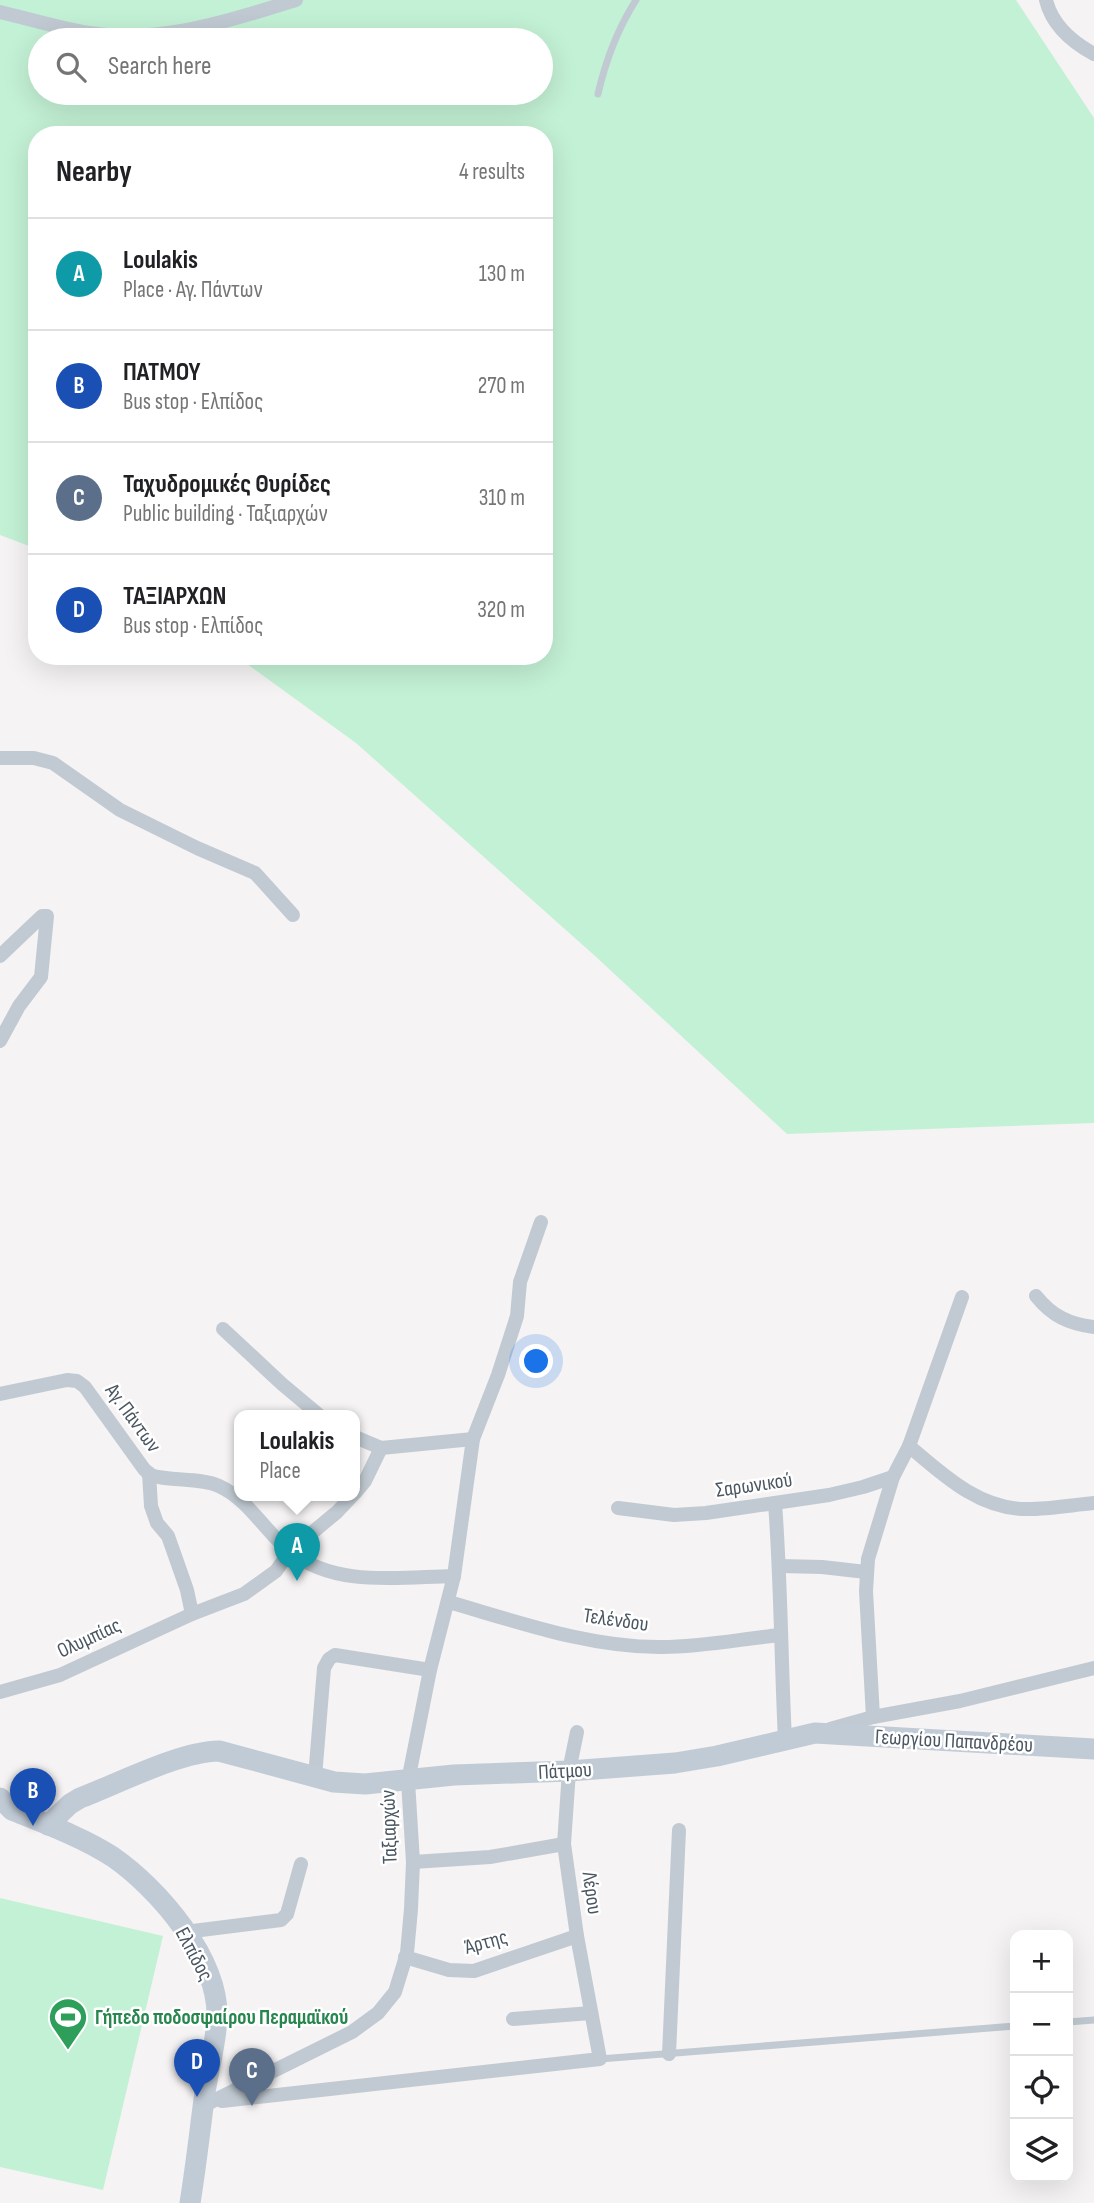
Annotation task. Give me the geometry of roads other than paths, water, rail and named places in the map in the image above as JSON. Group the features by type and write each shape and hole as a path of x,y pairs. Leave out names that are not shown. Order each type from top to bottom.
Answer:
{"street":[{"path":"194,28 225,22 296,0"},
{"path":"1046,0 1054,18 1073,42 1094,54"},
{"path":"0,12 69,28"},
{"path":"0,758 34,758 53,763 120,810 255,873 293,915"},
{"path":"0,956 43,916 47,916 42,971 37,984 19,1006 0,1041"},
{"name":"Ταξιαρχών","path":"207,2104 352,2032 377,2013 395,1992 405,1957 411,1909 412,1862 408,1781 430,1670 454,1576 473,1439 517,1316 520,1282 541,1222"},
{"path":"1036,1296 1046,1309 1066,1321 1094,1327"},
{"path":"873,1717 866,1572 893,1477 909,1446 962,1297"},
{"path":"223,1329 313,1410"},
{"name":"Αγ. Πάντων","path":"0,1394 67,1380 77,1381 85,1387 149,1474 160,1478 211,1483 234,1494"},
{"path":"360,1439 381,1448 473,1439"},
{"path":"909,1446 969,1493 999,1505 1028,1509 1094,1503"},
{"name":"Ολυμπίας","path":"360,1487 381,1448"},
{"path":"149,1474 151,1506 157,1523 167,1536 187,1590 192,1614"},
{"name":"Σαρωνικού","path":"618,1508 674,1515 775,1503 852,1490 893,1477"},
{"name":"Αγ. Πάντων","path":"241,1501 290,1551 322,1570 354,1577 454,1576"},
{"name":"Ολυμπίας","path":"0,1692 60,1675 192,1614 244,1594 276,1571 290,1551 347,1501"},
{"path":"775,1503 780,1566 785,1740"},
{"path":"780,1566 866,1572"},
{"name":"Τελένδου","path":"449,1602 523,1624 602,1642 663,1647 780,1635"},
{"path":"315,1777 324,1668 329,1659 335,1655 430,1670"},
{"name":"Πάτμου","path":"48,1825 80,1798 201,1752 219,1751 350,1784 383,1784 454,1775 569,1771 675,1763 717,1756 873,1717 960,1701 1094,1668"},
{"name":"Λέρου","path":"577,1732 569,1771 564,1844 577,1936 600,2059"},
{"name":"Γεωργίου Παπανδρέου","path":"815,1733 1094,1749"},
{"name":"Ελπίδος","path":"0,1798 12,1810 111,1856 132,1871 160,1899 203,1961 210,1979 217,2018 207,2104 190,2203"},
{"path":"669,2054 679,1830"},
{"path":"412,1862 490,1857 564,1844"},
{"path":"185,1932 281,1920 287,1914 301,1864"},
{"name":"Άρτης","path":"405,1957 449,1970 474,1971 577,1936"},
{"path":"513,2019 590,2013"},
{"path":"207,2104 600,2059"}],"lane":[{"path":"598,94 610,48 636,0"},
{"path":"1073,2022 1094,2020"},
{"path":"600,2059 1010,2026"}],"place":[{"name":"Loulakis","path":"297,1581"},
{"name":"ΠΑΤΜΟΥ","path":"33,1826"},
{"name":"Γήπεδο ποδοσφαίρου Περαμαϊκού","path":"68,2051"},
{"name":"ΤΑΞΙΑΡΧΩΝ","path":"197,2097"},
{"name":"Ταχυδρομικές Θυρίδες","path":"252,2106"}]}
